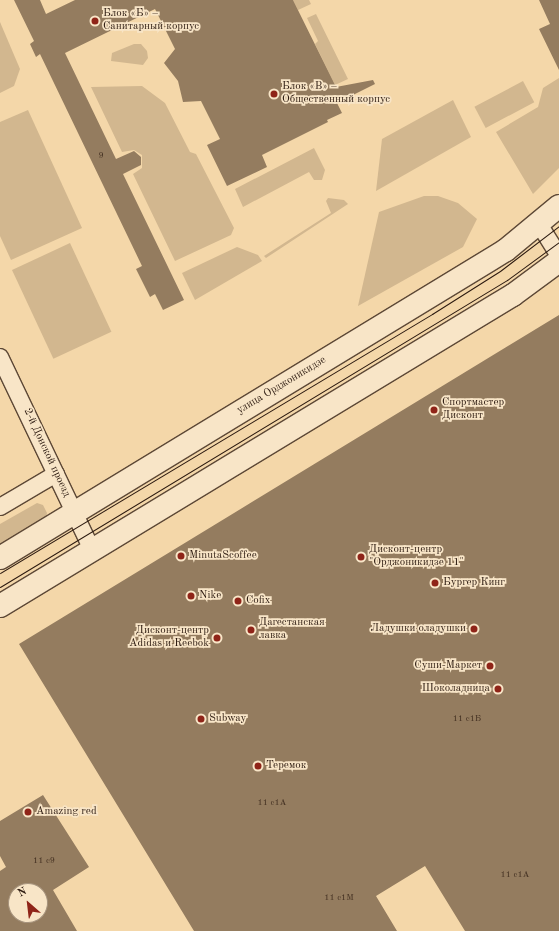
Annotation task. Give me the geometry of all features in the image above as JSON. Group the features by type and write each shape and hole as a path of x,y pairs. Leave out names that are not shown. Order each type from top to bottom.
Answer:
{"main road":[{"name":"улица Орджоникидзе","path":"0,558 73,512 506,250 559,206"},
{"path":"0,606 506,299 559,261"}],"street":[{"path":"539,224 559,256"},
{"name":"2-й Донской проезд","path":"0,357 92,550"},
{"path":"0,507 56,474"}],"shaded area":[{"path":"293,0 309,0 311,4 298,10"},
{"path":"316,14 348,79 335,85 315,44 318,41 307,18"},
{"path":"0,22 20,69 14,86 0,93"},
{"path":"134,44 141,44 147,51 148,58 143,65 111,61 112,53"},
{"path":"559,78 559,168 533,194 496,132 538,107 543,88"},
{"path":"523,81 534,102 486,128 474,107"},
{"path":"142,86 165,103 190,152 196,154 234,228 231,235 175,261 133,174 142,168 142,155 134,150 122,152 91,87"},
{"path":"453,100 471,137 376,191 382,139"},
{"path":"28,110 82,228 11,260 0,236 0,122"},
{"path":"314,148 325,170 322,180 314,180 309,172 243,207 235,189"},
{"path":"424,196 438,196 458,203 477,219 463,247 358,306 379,212"},
{"path":"328,198 344,200 348,204 266,258 264,256 331,213 326,201"},
{"path":"70,243 111,332 53,359 12,270"},
{"path":"237,247 258,255 262,261 195,300 182,273"},
{"path":"37,503 43,505 47,513 46,518 0,544 0,524"}],"building":[{"name":"Блок «В» – Общественный корпус","path":"14,0 40,0 46,14 75,0 293,0 336,87 373,80 375,84 337,103 342,113 327,120 328,122 262,155 267,167 227,186 207,145 220,139 201,101 183,102 178,81 164,63 175,49 155,9 65,53 116,159 134,151 141,157 141,165 123,174 184,300 163,310 155,294 150,297 136,269 142,266 40,54 36,57 30,44 34,41"},
{"path":"539,0 559,0 559,70 539,29 550,24"},
{"path":"559,315 559,931 465,931 425,866 376,896 397,931 194,931 19,644"},
{"path":"43,795 89,867 53,890 77,931 0,931 0,871 6,867 0,856 0,821"}],"tram line":[{"path":"0,573 432,314 500,271 559,226"},
{"path":"0,587 507,280 559,242"}],"place":[{"name":"Блок «Б» – Санитарный корпус","path":"95,21"},
{"name":"Блок «В» – Общественный корпус","path":"274,94"},
{"name":"Спортмастер Дисконт","path":"434,410"},
{"name":"MinutaScoffee","path":"181,556"},
{"name":"Дисконт-центр \"Орджоникидзе 11\"","path":"361,557"},
{"name":"Бургер Кинг","path":"435,583"},
{"name":"Nike","path":"191,596"},
{"name":"Cofix","path":"238,601"},
{"name":"Ладушки оладушки","path":"474,629"},
{"name":"Дагестанская лавка","path":"251,630"},
{"name":"Дисконт-центр Adidas и Reebok","path":"217,638"},
{"name":"Суши-Маркет","path":"490,666"},
{"name":"Шоколадница","path":"498,689"},
{"name":"Subway","path":"201,719"},
{"name":"Теремок","path":"258,766"},
{"name":"Amazing red","path":"28,812"}]}
